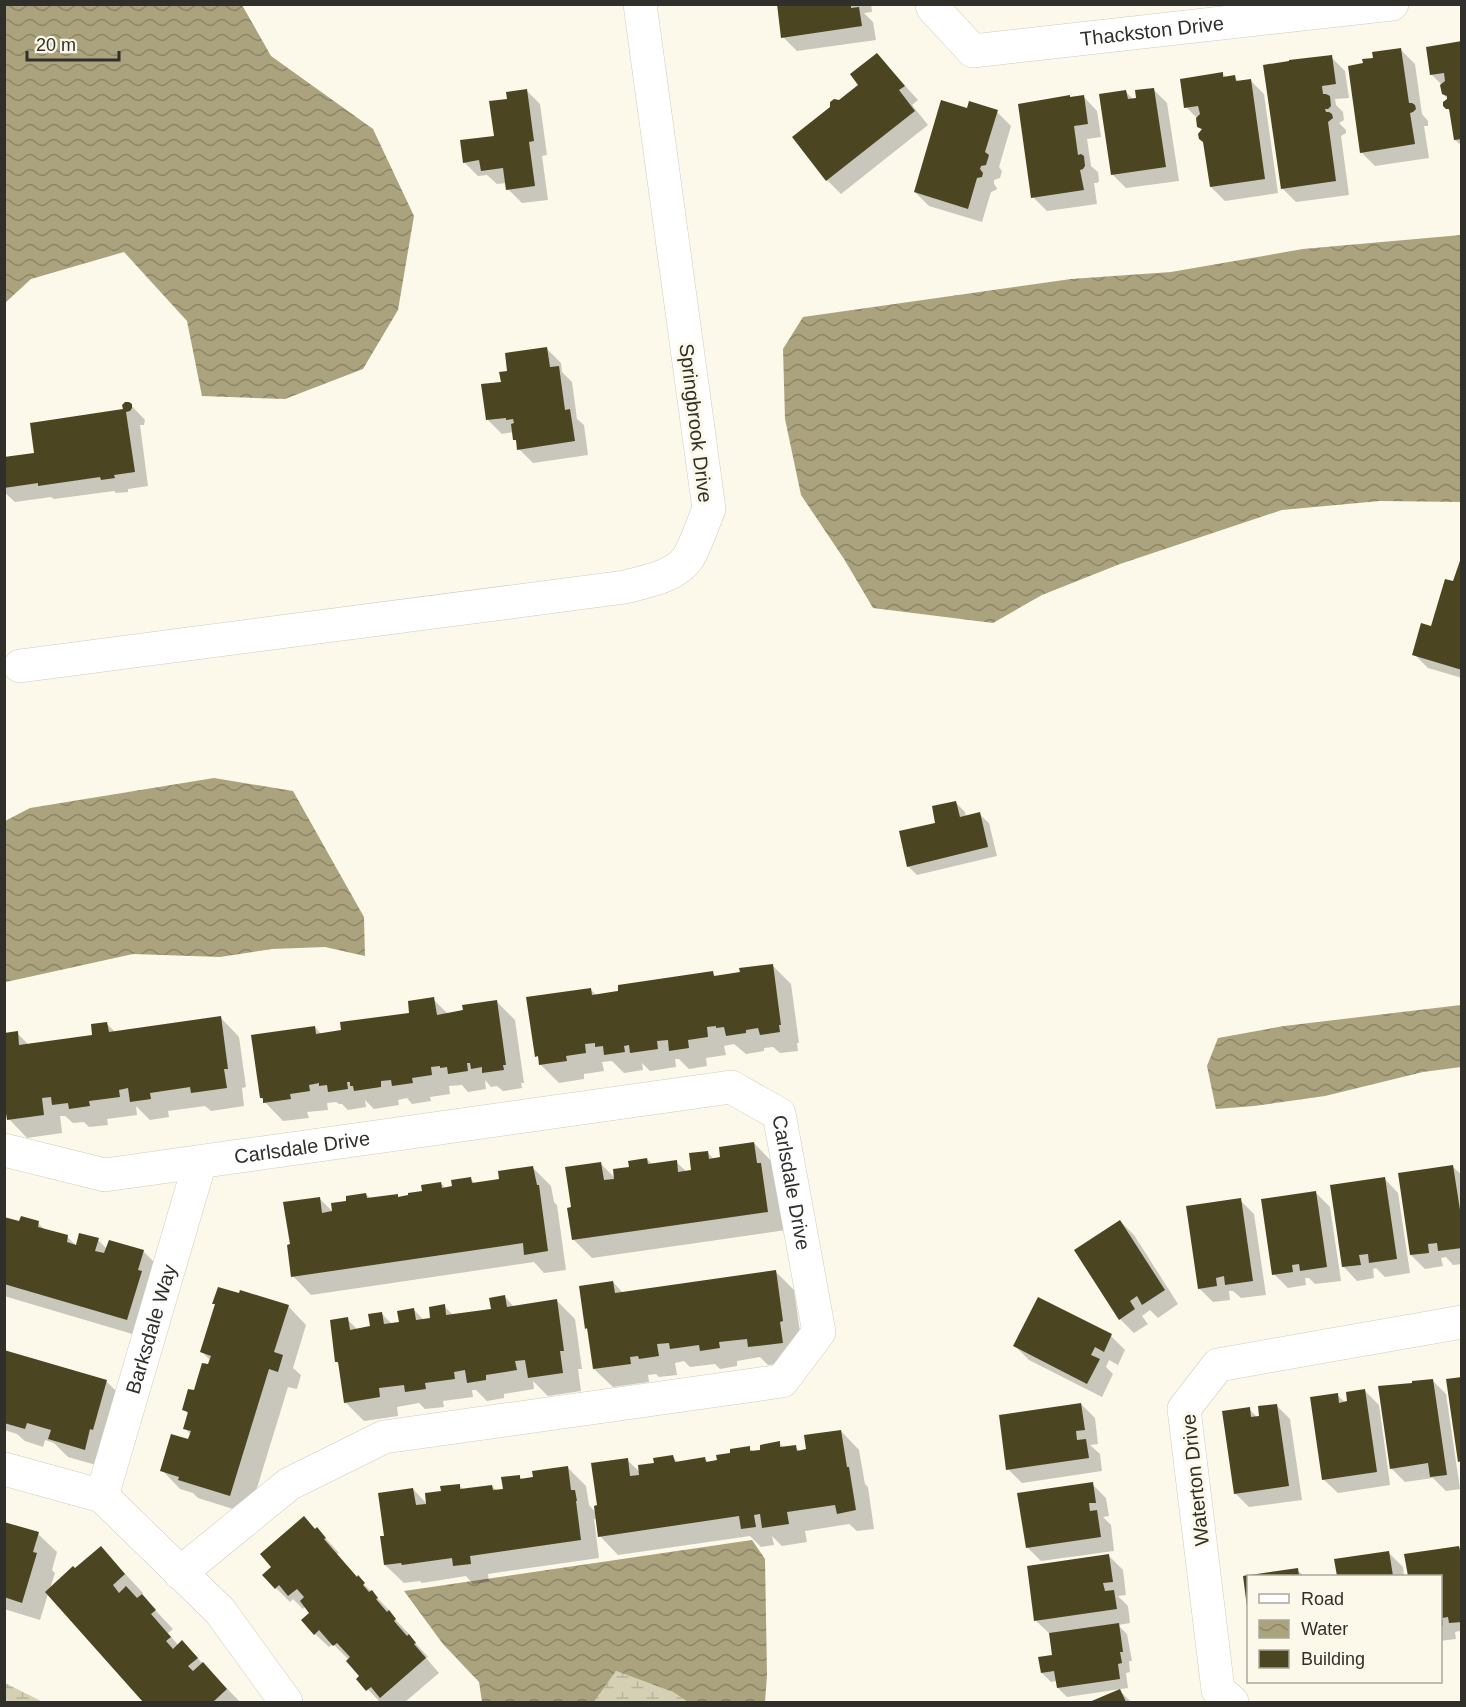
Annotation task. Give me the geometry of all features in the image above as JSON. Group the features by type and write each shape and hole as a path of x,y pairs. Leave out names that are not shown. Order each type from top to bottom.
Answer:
{"street":[{"name":"Springbrook Drive","path":"20,666 625,587 678,569 688,557 709,509 640,4"},
{"name":"Thackston Drive","path":"932,4 933,8 973,51 1392,4"},
{"name":"Carlsdale Drive","path":"4,1150 105,1175 731,1087 779,1114 819,1332 782,1381 384,1437 289,1485 180,1573"},
{"name":"Barksdale Way","path":"102,1496 200,1162"},
{"name":"Waterton Drive","path":"1232,1702 1218,1690 1184,1409 1218,1365 1461,1322"},
{"path":"4,1468 102,1496 220,1611 286,1702"}],"green space":[{"path":"616,1671 673,1692 688,1702 594,1702"},
{"path":"5,1683 43,1702 5,1702"}],"water":[{"path":"5,4 242,5 271,56 373,129 414,216 398,310 363,369 285,399 202,396 187,321 124,252 31,279 5,303"},
{"path":"1461,235 1461,502 1380,501 1282,510 1120,564 1042,595 993,623 873,608 844,559 801,495 785,419 783,349 803,317 1071,279 1171,272 1303,249"},
{"path":"214,778 293,791 364,917 365,956 325,947 272,949 220,957 133,954 6,982 4,968 5,821 30,808"},
{"path":"1461,1005 1461,1067 1423,1072 1325,1096 1216,1109 1207,1066 1218,1038 1284,1026"},
{"path":"752,1540 765,1559 767,1675 765,1702 688,1702 673,1692 616,1671 594,1702 482,1702 479,1682 443,1644 404,1591"}],"building":[{"path":"777,4 851,4 851,8 859,7 862,26 781,38"},
{"path":"1462,41 1462,139 1454,140 1449,109 1443,106 1443,102 1447,99 1447,96 1442,94 1440,85 1445,81 1444,73 1430,75 1426,47"},
{"path":"1401,48 1409,103 1415,105 1416,109 1410,113 1415,144 1360,153 1348,66 1363,63 1362,59 1373,58 1372,52"},
{"path":"877,53 905,86 899,90 915,111 826,181 792,137 830,107 830,102 834,99 839,100 858,85 850,74"},
{"path":"1332,55 1336,84 1322,86 1323,94 1330,96 1331,106 1325,109 1326,112 1332,114 1333,118 1328,122 1336,181 1281,189 1263,65"},
{"path":"1223,72 1223,77 1235,75 1236,81 1251,79 1265,179 1210,187 1203,142 1199,139 1198,134 1202,129 1197,127 1196,118 1200,114 1198,106 1184,108 1180,79"},
{"path":"1154,88 1166,167 1111,175 1099,94 1126,90 1128,99 1136,98 1135,90"},
{"path":"527,89 534,141 529,142 535,186 506,190 503,168 481,171 479,160 463,163 460,140 494,136 489,101 507,99 506,92"},
{"path":"1070,95 1070,97 1084,95 1088,124 1074,126 1078,155 1084,156 1085,166 1080,170 1084,190 1031,198 1018,104"},
{"path":"941,100 967,108 969,101 998,110 985,152 989,155 986,165 981,166 982,177 977,178 968,209 914,192"},
{"path":"547,347 550,367 559,366 565,410 570,409 575,441 517,450 516,440 513,440 511,424 514,423 513,419 486,420 481,384 501,382 499,372 507,371 505,353"},
{"path":"125,402 132,404 130,411 126,412 135,472 114,475 115,478 101,480 100,477 38,486 38,483 4,488 4,457 34,453 30,423 123,409 122,405"},
{"path":"1462,555 1462,670 1412,655 1421,623 1431,626 1445,579 1453,581"},
{"path":"956,801 960,817 980,812 988,847 907,867 899,831 935,823 932,806"},
{"path":"773,964 780,1032 760,1035 758,1028 746,1030 746,1033 726,1036 724,1027 716,1028 716,1026 707,1027 708,1037 688,1040 689,1048 669,1051 668,1040 657,1041 658,1049 630,1053 629,1045 624,1046 625,1052 604,1055 603,1046 595,1047 595,1043 585,1044 586,1053 566,1056 567,1061 539,1065 538,1056 535,1057 526,997 591,988 592,995 618,991 618,985 713,971 714,976 740,972 739,968"},
{"path":"434,997 437,1015 463,1010 462,1005 497,1000 506,1065 503,1065 504,1070 482,1073 482,1067 471,1069 470,1063 467,1063 468,1071 448,1074 447,1067 431,1067 432,1075 412,1078 413,1083 392,1086 391,1080 381,1081 381,1087 354,1091 350,1082 347,1082 348,1089 328,1092 327,1085 319,1086 319,1083 309,1085 310,1091 290,1094 291,1099 263,1103 263,1098 260,1098 251,1035 315,1026 316,1034 341,1030 340,1022 409,1013 408,1001"},
{"path":"221,1016 228,1069 224,1069 227,1088 191,1093 190,1087 150,1093 151,1099 130,1102 128,1088 119,1090 120,1097 89,1101 90,1106 69,1109 68,1103 52,1105 51,1097 42,1098 44,1115 7,1120 4,1101 4,1033 18,1031 19,1045 92,1035 91,1024 107,1022 109,1032"},
{"path":"754,1142 757,1163 761,1163 768,1212 572,1240 567,1208 571,1207 565,1167 601,1162 604,1180 614,1179 613,1169 629,1167 628,1161 647,1158 648,1164 677,1160 678,1172 691,1170 689,1153 708,1151 709,1159 720,1157 719,1147"},
{"path":"1453,1165 1462,1223 1462,1248 1438,1251 1437,1243 1428,1244 1429,1253 1410,1255 1398,1173"},
{"path":"533,1166 537,1185 539,1185 548,1251 524,1255 523,1243 291,1277 287,1245 290,1244 283,1202 320,1197 322,1213 332,1211 331,1203 346,1201 346,1196 366,1193 367,1198 398,1194 398,1197 422,1191 421,1185 441,1182 442,1188 452,1186 451,1180 471,1177 472,1183 499,1179 498,1171"},
{"path":"1385,1177 1397,1259 1369,1263 1368,1254 1359,1255 1361,1265 1342,1267 1330,1185"},
{"path":"1316,1191 1327,1267 1300,1271 1299,1264 1292,1265 1293,1272 1272,1275 1261,1199"},
{"path":"1241,1198 1253,1281 1225,1285 1224,1276 1216,1278 1217,1286 1198,1289 1186,1206"},
{"path":"21,1216 39,1221 38,1227 68,1235 67,1242 76,1245 79,1233 99,1238 95,1251 104,1253 109,1240 144,1250 138,1270 142,1271 127,1320 4,1284 4,1217 19,1221"},
{"path":"1120,1220 1165,1290 1142,1305 1137,1296 1130,1301 1135,1309 1119,1320 1074,1250"},
{"path":"776,1270 783,1321 780,1322 783,1343 748,1347 747,1339 719,1342 720,1348 700,1351 699,1345 670,1349 669,1343 657,1344 659,1356 639,1359 638,1356 630,1357 631,1364 593,1369 579,1286 613,1281 615,1293"},
{"path":"218,1287 239,1293 240,1290 289,1305 274,1352 283,1355 278,1372 269,1369 230,1496 178,1480 179,1477 160,1471 171,1434 188,1439 191,1431 183,1429 188,1412 182,1410 188,1389 194,1390 202,1363 208,1364 211,1356 200,1352"},
{"path":"505,1295 507,1307 557,1299 564,1351 560,1351 563,1373 528,1378 525,1360 515,1361 517,1370 486,1375 486,1380 467,1383 465,1370 454,1372 455,1379 425,1383 426,1389 405,1392 404,1385 379,1388 380,1397 344,1403 338,1362 335,1362 330,1320 348,1317 350,1330 370,1326 368,1314 382,1312 384,1324 399,1322 397,1311 414,1308 416,1320 430,1318 429,1307 445,1304 446,1315 491,1309 489,1298"},
{"path":"1038,1297 1112,1334 1104,1352 1095,1347 1091,1355 1100,1359 1087,1384 1013,1346"},
{"path":"4,1350 107,1380 85,1450 48,1439 51,1430 27,1423 25,1429 4,1423"},
{"path":"1462,1377 1462,1461 1458,1462 1446,1379"},
{"path":"1433,1379 1447,1475 1430,1477 1428,1463 1390,1469 1378,1386"},
{"path":"1365,1389 1377,1472 1322,1480 1310,1397 1338,1393 1339,1403 1347,1401 1346,1392"},
{"path":"1081,1403 1085,1430 1076,1431 1077,1440 1086,1439 1089,1458 1006,1470 999,1415"},
{"path":"1277,1404 1289,1486 1234,1494 1222,1411 1250,1407 1251,1417 1259,1416 1258,1406"},
{"path":"841,1430 856,1510 837,1514 835,1505 787,1512 789,1524 762,1528 760,1514 754,1515 756,1527 741,1529 739,1516 598,1537 594,1506 597,1505 591,1463 628,1458 630,1476 639,1475 638,1465 654,1463 653,1458 673,1455 675,1462 705,1457 706,1462 717,1460 716,1455 730,1453 730,1449 750,1446 750,1451 760,1450 760,1445 780,1441 780,1447 796,1445 797,1451 806,1449 804,1435"},
{"path":"568,1466 571,1490 575,1490 577,1501 581,1540 470,1556 471,1564 453,1566 452,1558 402,1565 401,1563 384,1565 380,1536 384,1536 378,1493 413,1488 416,1505 426,1504 425,1493 441,1491 440,1486 460,1484 460,1489 492,1485 493,1490 503,1489 501,1477 520,1475 520,1479 533,1477 532,1471"},
{"path":"1093,1482 1096,1503 1089,1503 1090,1511 1097,1510 1101,1537 1026,1548 1017,1493"},
{"path":"304,1516 315,1529 317,1527 326,1538 324,1539 365,1583 363,1585 369,1592 372,1590 378,1598 376,1599 387,1612 389,1610 396,1619 394,1621 407,1636 409,1634 426,1658 380,1698 371,1687 366,1691 356,1679 359,1676 346,1661 350,1657 337,1643 333,1646 319,1630 314,1635 301,1620 309,1613 300,1601 304,1597 297,1589 288,1596 279,1585 275,1589 262,1575 271,1567 260,1554"},
{"path":"4,1522 39,1532 33,1552 37,1553 22,1603 4,1597"},
{"path":"101,1546 125,1574 113,1585 119,1593 126,1586 137,1598 142,1594 156,1610 151,1614 171,1637 166,1641 173,1649 182,1640 198,1658 188,1666 193,1671 203,1662 227,1689 213,1702 143,1702 45,1592 73,1566 75,1568"},
{"path":"1459,1546 1462,1561 1462,1622 1449,1623 1448,1617 1442,1618 1442,1575 1408,1575 1404,1554"},
{"path":"1389,1551 1393,1575 1337,1575 1334,1559"},
{"path":"1109,1554 1113,1582 1103,1583 1105,1591 1114,1590 1117,1609 1034,1621 1027,1566"},
{"path":"1298,1568 1299,1575 1250,1575"},
{"path":"1247,1575 1247,1607 1243,1576"},
{"path":"1119,1623 1123,1652 1120,1652 1122,1663 1118,1664 1120,1679 1057,1688 1054,1671 1041,1673 1038,1657 1052,1655 1049,1633"},
{"path":"1120,1689 1126,1702 1089,1702 1094,1700"}]}
